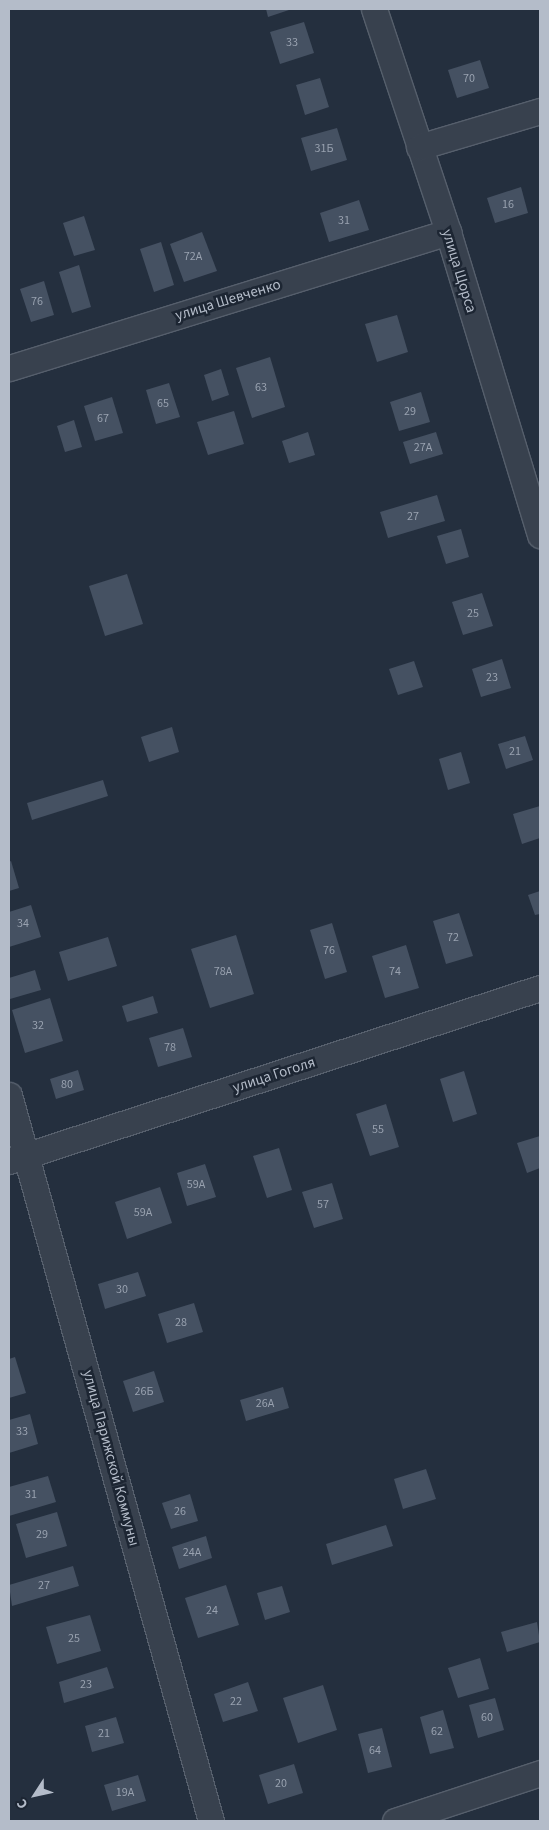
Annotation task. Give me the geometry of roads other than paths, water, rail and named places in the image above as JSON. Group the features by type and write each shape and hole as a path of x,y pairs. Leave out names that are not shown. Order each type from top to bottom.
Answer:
{"street":[{"name":"улица Щорса","path":"374,9 448,232 540,535"},
{"path":"419,147 540,111"},
{"name":"улица Шевченко","path":"9,368 448,232"},
{"name":"улица Гоголя","path":"18,1158 540,988"},
{"name":"улица Парижской Коммуны","path":"9,1095 18,1158 211,1821"},
{"path":"395,1821 540,1773"}]}
